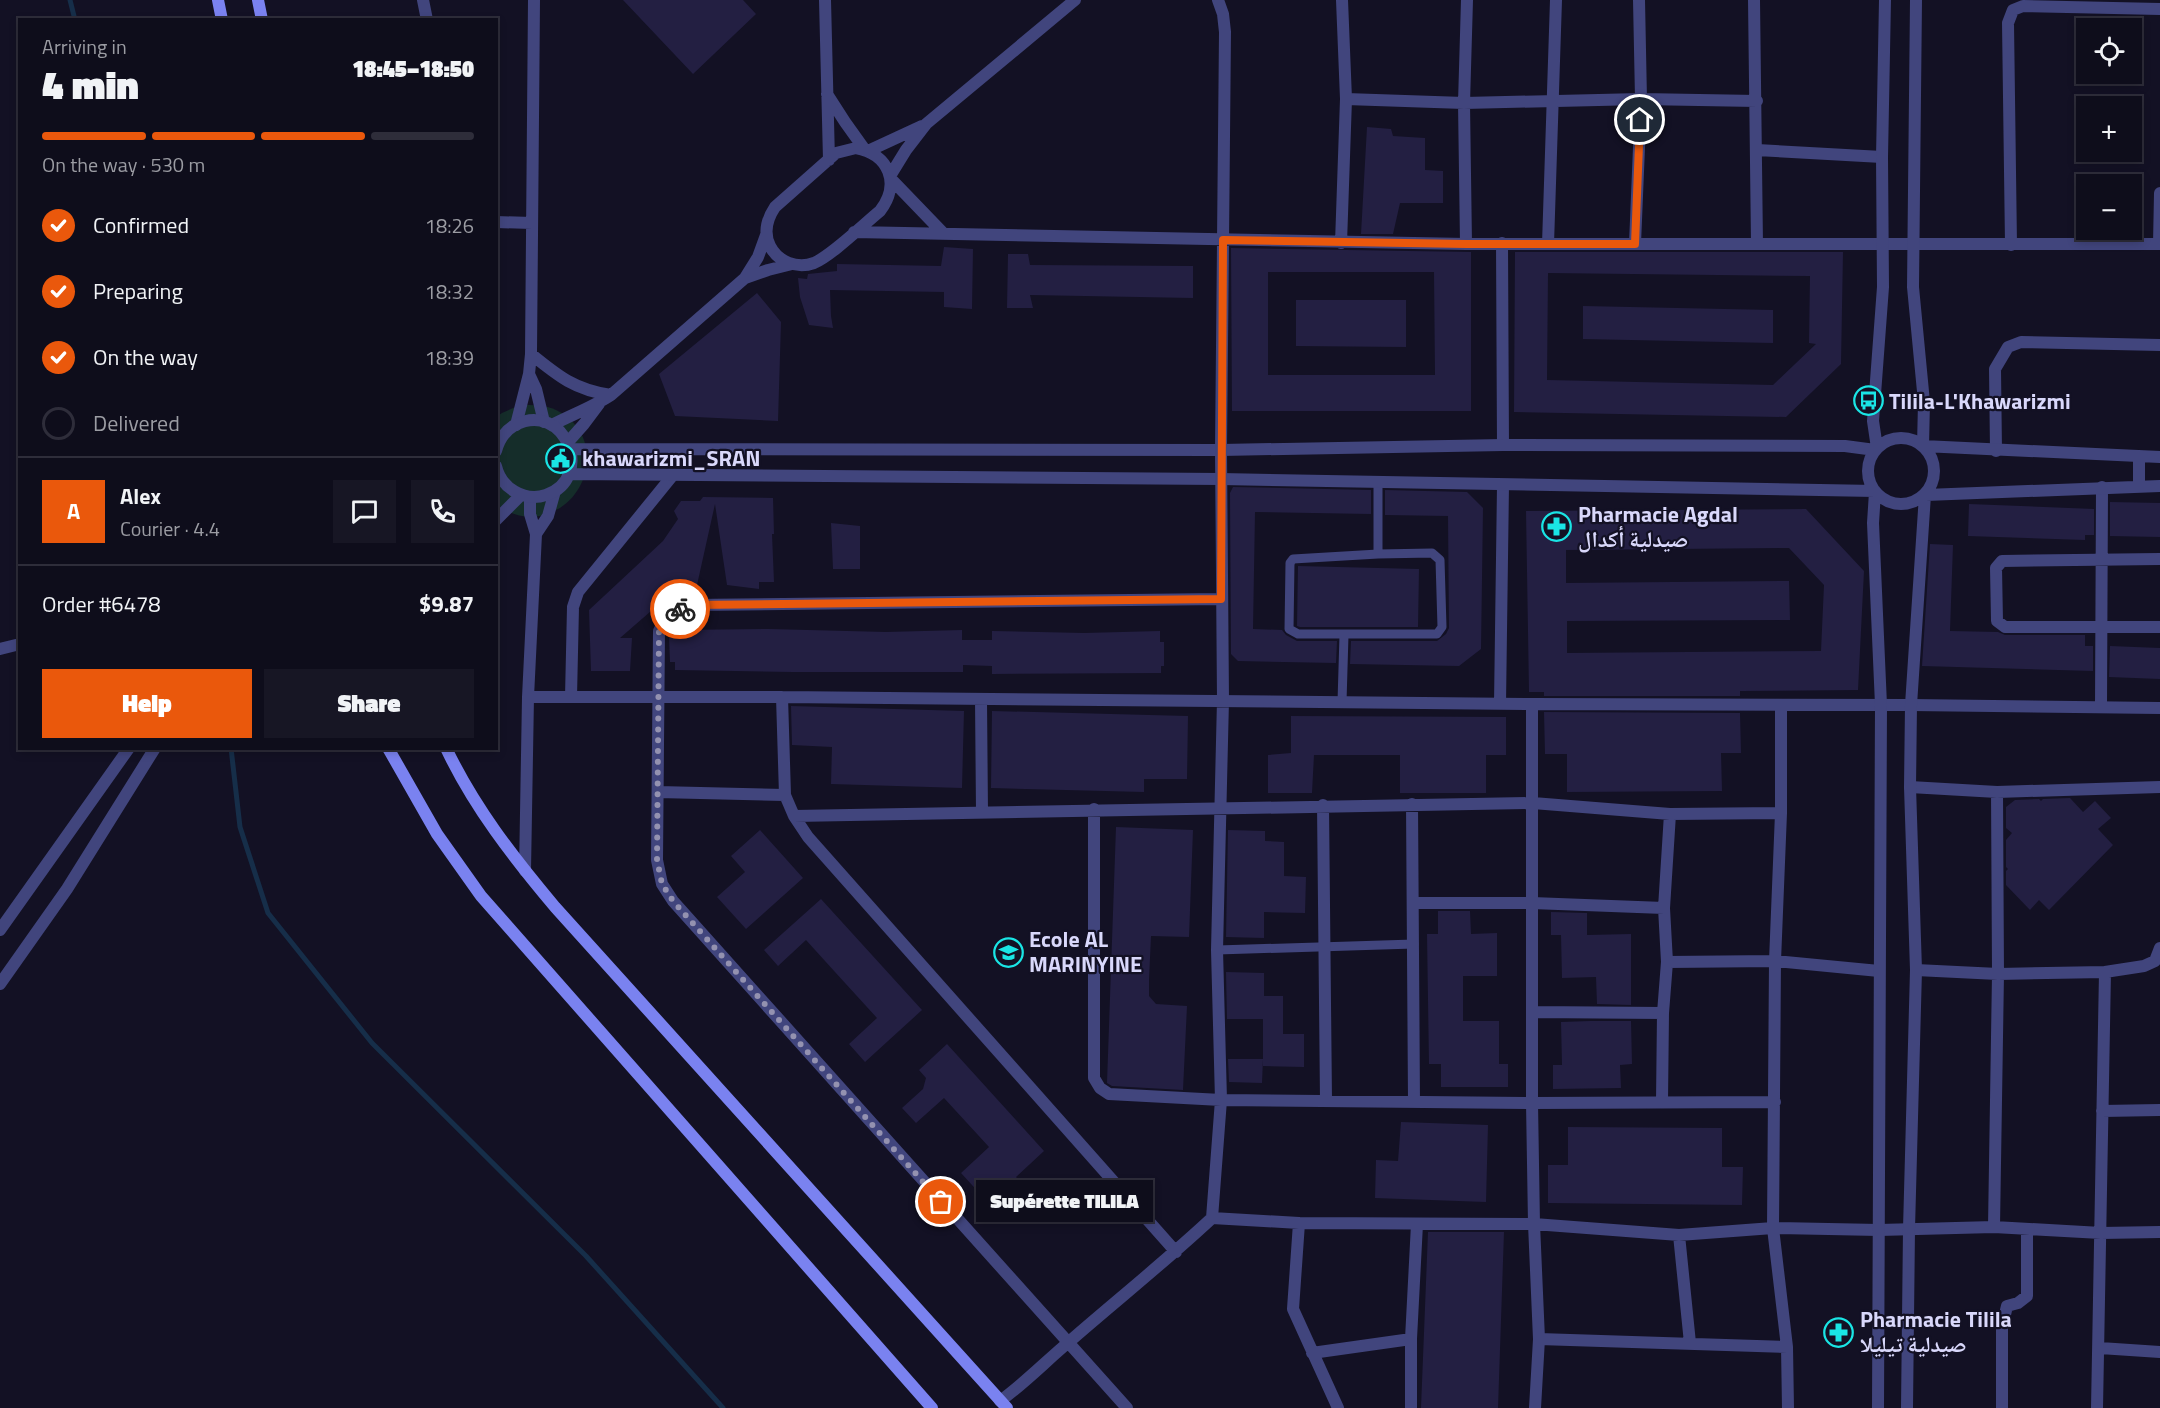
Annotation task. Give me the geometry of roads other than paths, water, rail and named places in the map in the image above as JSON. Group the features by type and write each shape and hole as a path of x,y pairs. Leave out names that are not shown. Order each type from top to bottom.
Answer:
{"main road":[{"path":"218,0 222,18"},
{"path":"258,0 262,18"},
{"path":"389,750 436,834 481,896 932,1408"},
{"path":"447,750 475,802 525,871 1003,1404"}],"street":[{"path":"423,0 427,18"},
{"path":"516,425 529,374 531,354 534,0"},
{"path":"825,0 828,160"},
{"path":"745,278 792,264 813,263 854,232 885,204 889,196 890,177 906,150 926,124 1075,0"},
{"path":"1003,1404 1068,1343 1176,1252 1212,1218 1221,1100 1217,950 1223,700 1221,450 1224,32 1218,0"},
{"path":"1341,243 1346,99 1342,0"},
{"path":"1466,244 1464,103 1467,0"},
{"path":"1548,244 1556,0"},
{"path":"1635,244 1641,99 1639,0"},
{"path":"1754,0 1757,244"},
{"path":"1876,449 1874,421 1883,286 1882,157 1885,0"},
{"path":"1916,0 1913,287 1924,410 1923,446"},
{"path":"2011,245 2008,23 2013,10 2023,6 2160,9"},
{"path":"827,93 844,122 866,150 882,161 890,177 944,234"},
{"path":"1346,99 1464,103 1641,99 1757,101"},
{"path":"498,447 503,436 516,425 530,421 548,424 600,403 611,395 745,278 758,257 770,215 775,207 828,160 845,149 866,150 926,124"},
{"path":"1757,150 1882,157"},
{"path":"854,232 1341,243 2160,244 2160,193"},
{"path":"498,222 532,223"},
{"path":"766,234 774,253 792,264"},
{"path":"1502,243 1503,445"},
{"path":"1996,450 1995,369 2008,347 2021,342 2160,345"},
{"path":"531,354 568,383 596,393 611,395"},
{"path":"529,374 548,424 569,445 571,464 568,474 555,491 548,516 536,534"},
{"path":"569,445 600,403"},
{"path":"1907,1408 1916,970 1910,788 1911,705 1926,495 1932,485 1934,465 1923,446 1908,438 1891,439 1876,449 1871,456 1868,478 1875,492 1882,499 1900,505 1909,504 1926,495 2160,486"},
{"path":"569,445 1221,450 1503,445 1839,446 1876,449"},
{"path":"1923,446 2160,457"},
{"path":"2139,456 2139,486"},
{"path":"498,472 504,483 526,496 544,495 555,491"},
{"path":"568,474 1221,479 1875,492"},
{"path":"571,697 573,607 578,592 674,475"},
{"path":"1500,704 1503,485"},
{"path":"2101,706 2102,487"},
{"path":"1875,492 1873,523 1881,705 1878,1408"},
{"path":"498,518 526,496"},
{"path":"525,871 528,697 536,534 526,496"},
{"path":"2160,559 2002,561 1996,568 1997,621 2005,627 2160,627"},
{"path":"1127,1408 673,901 662,884 657,860 659,631 664,621 675,610 690,605 1221,599"},
{"path":"0,649 18,644"},
{"path":"528,697 2160,708"},
{"path":"782,697 785,795 794,816 808,837 1176,1252"},
{"path":"981,700 982,812"},
{"path":"1532,704 1532,1103 1539,1339 1535,1408"},
{"path":"1781,705 1781,813 1775,961 1773,1228 1787,1347 1788,1408"},
{"path":"0,930 128,750"},
{"path":"0,984 67,889 154,750"},
{"path":"1910,788 1997,792 2160,787"},
{"path":"658,792 785,795"},
{"path":"1994,1227 1998,974 1997,792"},
{"path":"794,816 1533,802 1670,814 1781,813"},
{"path":"1412,804 1414,1102"},
{"path":"1323,805 1326,1100"},
{"path":"1094,809 1094,1078 1109,1094 1221,1100 1532,1103 1775,1102"},
{"path":"1662,1101 1663,1013 1667,962 1664,908 1670,814"},
{"path":"1413,903 1532,903 1664,908"},
{"path":"1916,970 1998,974 2105,972 2158,962 2160,948"},
{"path":"1667,962 1775,961 1879,971"},
{"path":"2097,1408 2100,1348 2105,972"},
{"path":"1532,1012 1663,1013"},
{"path":"2102,1111 2160,1110"},
{"path":"1212,1218 1299,1223 1534,1224 1679,1235 1773,1228 1879,1230 1994,1227 2101,1233 2160,1232"},
{"path":"1299,1223 1293,1310 1338,1408"},
{"path":"1411,1408 1411,1339 1418,1224"},
{"path":"2002,1408 2001,1327 2007,1306 2018,1303 2027,1296 2026,1229"},
{"path":"1679,1235 1690,1343"},
{"path":"1312,1353 1411,1339"},
{"path":"1539,1339 1787,1347"},
{"path":"2100,1348 2160,1352"}],"lane":[{"path":"1378,482 1378,554"},
{"path":"1432,553 1437,555 1440,560 1441,631 1437,634 1344,635 1298,634 1289,628 1290,563 1296,557 1432,553"},
{"path":"1342,702 1344,635"},
{"path":"1217,950 1414,944"}],"waterway":[{"path":"70,0 74,18"},
{"path":"231,750 240,827 268,913 372,1043 586,1256 723,1408"}],"place":[{"name":"Tilila-L'Khawarizmi","path":"1868,401"},
{"name":"khawarizmi_SRAN","path":"561,458"},
{"name":"Pharmacie Agdal صيدلية أكدال","path":"1557,527"},
{"name":"Ecole AL MARINYINE","path":"1008,952"},
{"name":"Supérette TILILA","path":"941,1202"},
{"name":"Pharmacie Tilila صيدلية تيليلا","path":"1839,1332"}]}
